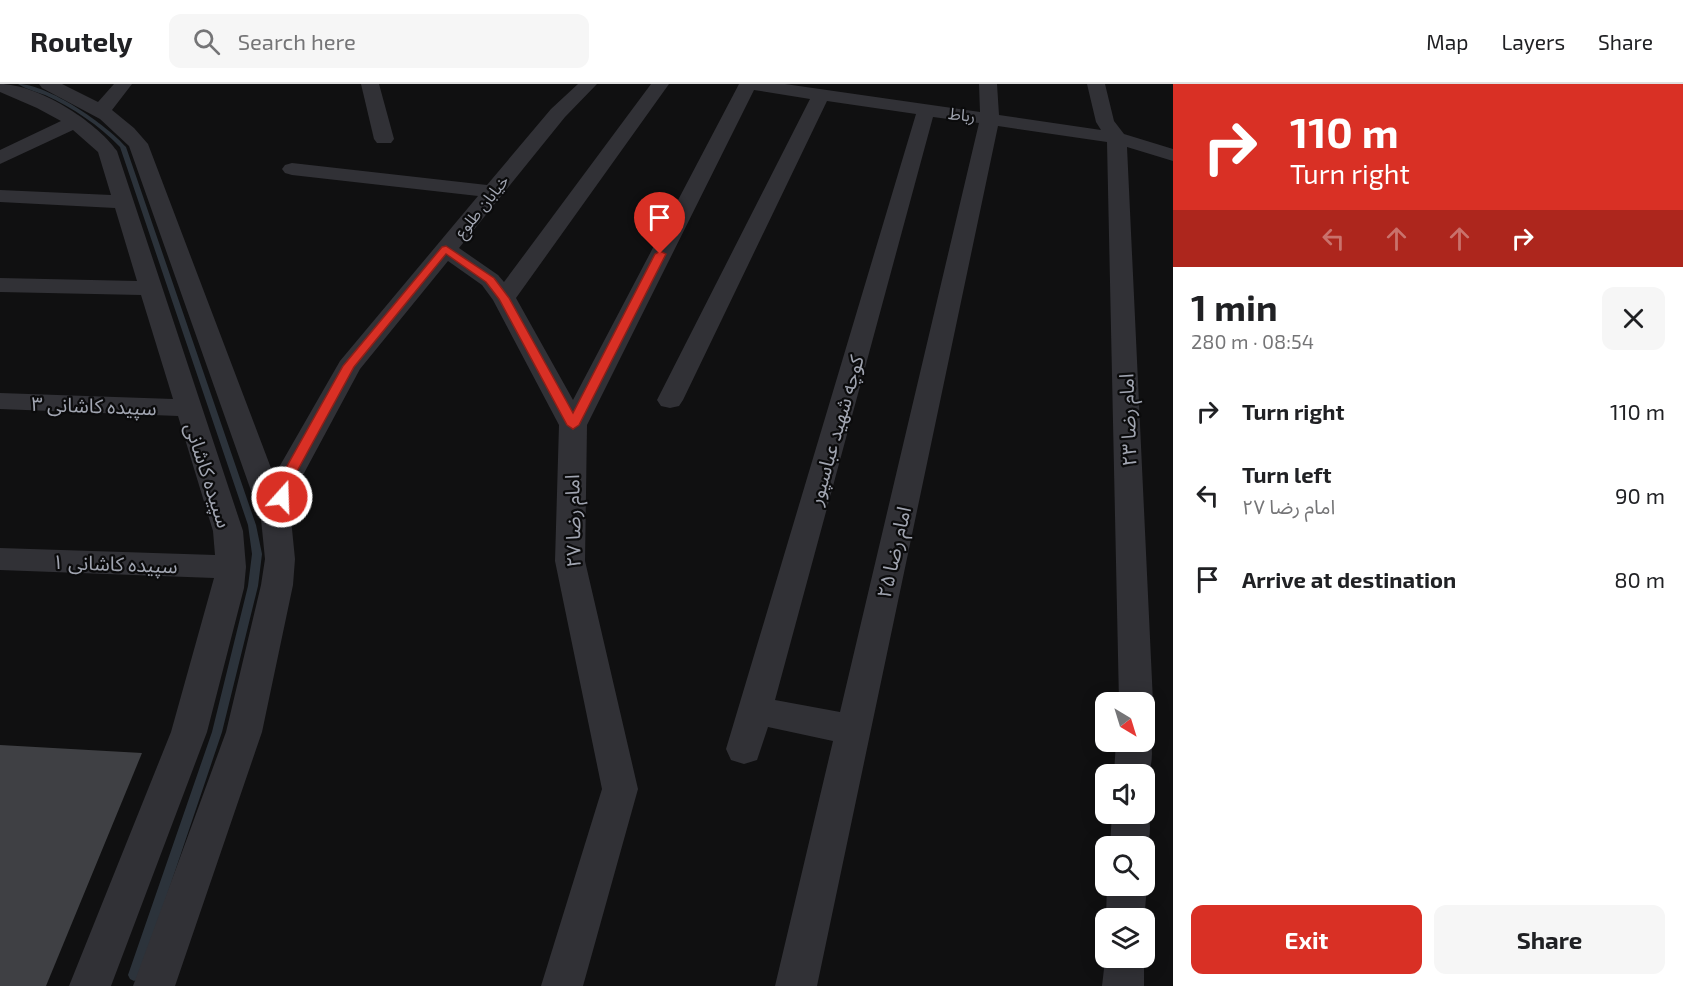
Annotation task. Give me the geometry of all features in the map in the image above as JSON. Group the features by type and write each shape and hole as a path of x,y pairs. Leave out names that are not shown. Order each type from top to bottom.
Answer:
{"street":[{"path":"48,84 102,110 126,129 138,144 276,519 280,559 277,585 244,732 154,984"},
{"path":"102,110 123,84"},
{"path":"370,84 384,139"},
{"name":"خیابان طلوع","path":"276,519 289,475 349,366 558,113 588,84"},
{"path":"504,298 660,84"},
{"name":"رباط","path":"748,84 1117,138 1173,155"},
{"name":"امام رضا ۲۷","path":"562,986 620,789 570,561 573,425 748,84"},
{"name":"امام رضا ۲۵","path":"796,986 990,118 988,84"},
{"path":"1096,84 1105,122 1117,138"},
{"name":"سپیده کاشانی","path":"0,86 22,93 74,122 97,138 107,151 228,531 231,567 189,732 92,984"},
{"path":"670,400 821,95"},
{"name":"کوچه شهید عباسپور","path":"744,749 926,110"},
{"path":"0,158 74,122"},
{"name":"امام رضا ۲۳","path":"1117,138 1136,692"},
{"path":"292,169 493,192"},
{"path":"0,196 123,202"},
{"path":"446,249 490,280 504,298 573,425"},
{"path":"0,285 150,288"},
{"name":"سپیده کاشانی ۳","path":"0,401 188,408"},
{"name":"سپیده کاشانی ۱","path":"0,559 231,567"},
{"path":"755,710 853,730"},
{"path":"1123,986 1124,968"}],"building":[{"path":"0,745 142,753 46,986 0,986"}],"waterway":[{"path":"21,84 76,110 103,128 123,147 252,525 257,554 253,586 217,732 134,975"}],"route":[{"path":"282,497 289,475 349,366 446,249 490,280 504,298 573,425 660,254"}]}
